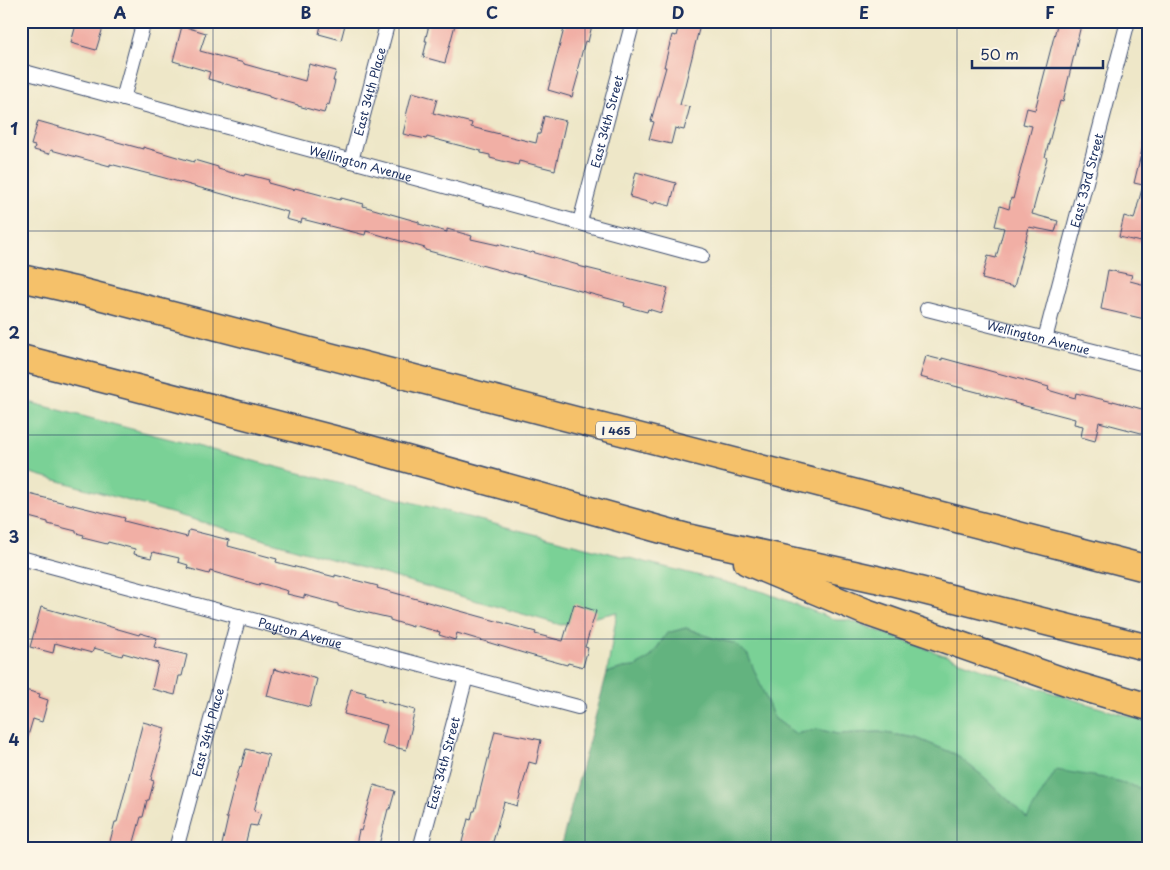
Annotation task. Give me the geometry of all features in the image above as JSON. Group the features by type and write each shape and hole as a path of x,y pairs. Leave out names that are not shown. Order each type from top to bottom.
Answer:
{"highway":[{"name":"I 465","path":"21,278 83,292 1149,569"},
{"path":"21,358 342,441 687,537 876,579 1149,648"},
{"path":"687,537 866,612 1075,685 1149,707"}],"street":[{"path":"123,99 144,21"},
{"name":"East 34th Place","path":"351,161 388,21"},
{"name":"East 34th Street","path":"580,222 633,21"},
{"name":"East 33rd Street","path":"1045,339 1128,21"},
{"name":"Wellington Avenue","path":"21,71 702,256"},
{"name":"Wellington Avenue","path":"927,309 1149,365"},
{"name":"Payton Avenue","path":"21,558 578,707"},
{"name":"East 34th Place","path":"176,849 239,616"},
{"name":"East 34th Street","path":"420,849 466,677"}],"green space":[{"path":"21,400 502,526 764,592 836,620 849,620 1035,687 1149,722 1149,791 1110,779 1027,818 984,777 955,754 916,738 879,732 837,734 817,729 796,734 774,718 764,696 734,643 715,639 686,628 667,633 651,657 635,667 623,668 607,673 617,612 561,625 21,470"},
{"path":"686,628 715,639 734,643 748,655 774,718 796,734 817,729 837,734 879,732 916,738 955,754 984,777 1027,818 1056,770 1110,779 1149,791 1149,849 560,849 607,673 623,668 635,667 651,657 667,633"}],"building":[{"path":"77,21 105,21 96,50 71,43"},
{"path":"322,21 346,21 341,40 319,34"},
{"path":"430,21 456,21 445,63 423,57"},
{"path":"566,21 593,21 588,42 585,41 572,97 548,90"},
{"path":"680,21 701,21 680,105 690,107 684,130 675,128 671,144 649,139 654,122 651,121 666,67 664,67 672,35 676,36"},
{"path":"1058,21 1079,21 1081,25 1063,102 1060,101 1032,214 1058,221 1055,232 1029,227 1014,287 982,279 988,256 996,258 1004,228 995,226 1000,206 1009,209 1011,198 1013,199 1032,126 1023,124 1027,108 1035,110"},
{"path":"182,26 206,33 200,51 244,64 305,81 309,64 336,71 329,105 327,104 324,113 298,106 208,79 210,72 173,61"},
{"path":"412,92 437,99 433,113 472,123 471,127 536,143 544,116 566,121 555,170 519,161 518,165 490,158 490,155 481,153 481,151 427,137 426,139 403,134"},
{"path":"38,121 143,149 143,147 194,162 194,160 244,176 245,174 269,180 268,183 294,190 295,188 340,200 341,198 364,204 363,206 419,222 419,224 447,232 447,229 472,236 471,239 532,252 578,266 668,288 661,313 648,309 647,312 624,306 625,303 425,250 425,248 366,231 365,235 302,219 301,223 286,219 288,212 161,177 51,150 49,154 34,150 35,146 31,145"},
{"path":"1144,142 1149,143 1149,244 1119,237 1124,216 1134,219 1143,185 1134,183"},
{"path":"636,172 676,183 670,206 655,202 654,204 630,197"},
{"path":"1108,270 1132,275 1130,281 1149,286 1149,320 1101,309"},
{"path":"926,356 942,360 942,358 1049,387 1048,390 1075,398 1076,393 1149,411 1149,420 1145,434 1099,422 1095,441 1081,437 1083,426 1074,424 1075,419 920,377"},
{"path":"21,492 125,518 124,521 187,537 189,530 229,540 228,546 277,559 276,562 378,586 377,588 563,641 574,604 596,611 585,647 588,648 583,667 568,663 567,665 457,633 455,640 439,635 440,632 413,625 413,627 390,620 390,618 360,612 304,595 304,598 287,594 288,591 260,583 259,585 210,571 209,574 187,568 188,565 178,562 179,558 153,552 151,558 134,554 135,549 83,538 84,535 76,533 76,531 21,515"},
{"path":"41,607 139,635 140,633 157,638 154,647 187,655 182,676 179,676 175,695 152,689 158,663 123,653 122,656 94,648 92,653 55,643 53,653 30,647"},
{"path":"274,669 285,672 286,670 317,679 310,707 267,696"},
{"path":"21,689 40,694 39,697 48,700 42,722 33,719 25,746 21,746"},
{"path":"351,689 366,693 365,695 381,701 415,710 406,750 382,744 387,725 344,714"},
{"path":"143,722 165,728 151,780 154,781 149,800 147,800 143,817 141,817 132,849 108,849 115,822 117,822"},
{"path":"495,731 541,740 536,764 529,762 517,806 504,802 491,849 463,849 464,843 462,842 468,819 471,820 473,811 475,811"},
{"path":"246,749 269,755 254,811 261,813 257,826 250,825 244,849 221,849 228,818 226,818"},
{"path":"374,785 395,791 390,809 388,809 378,849 355,849 359,830 361,831"}]}
